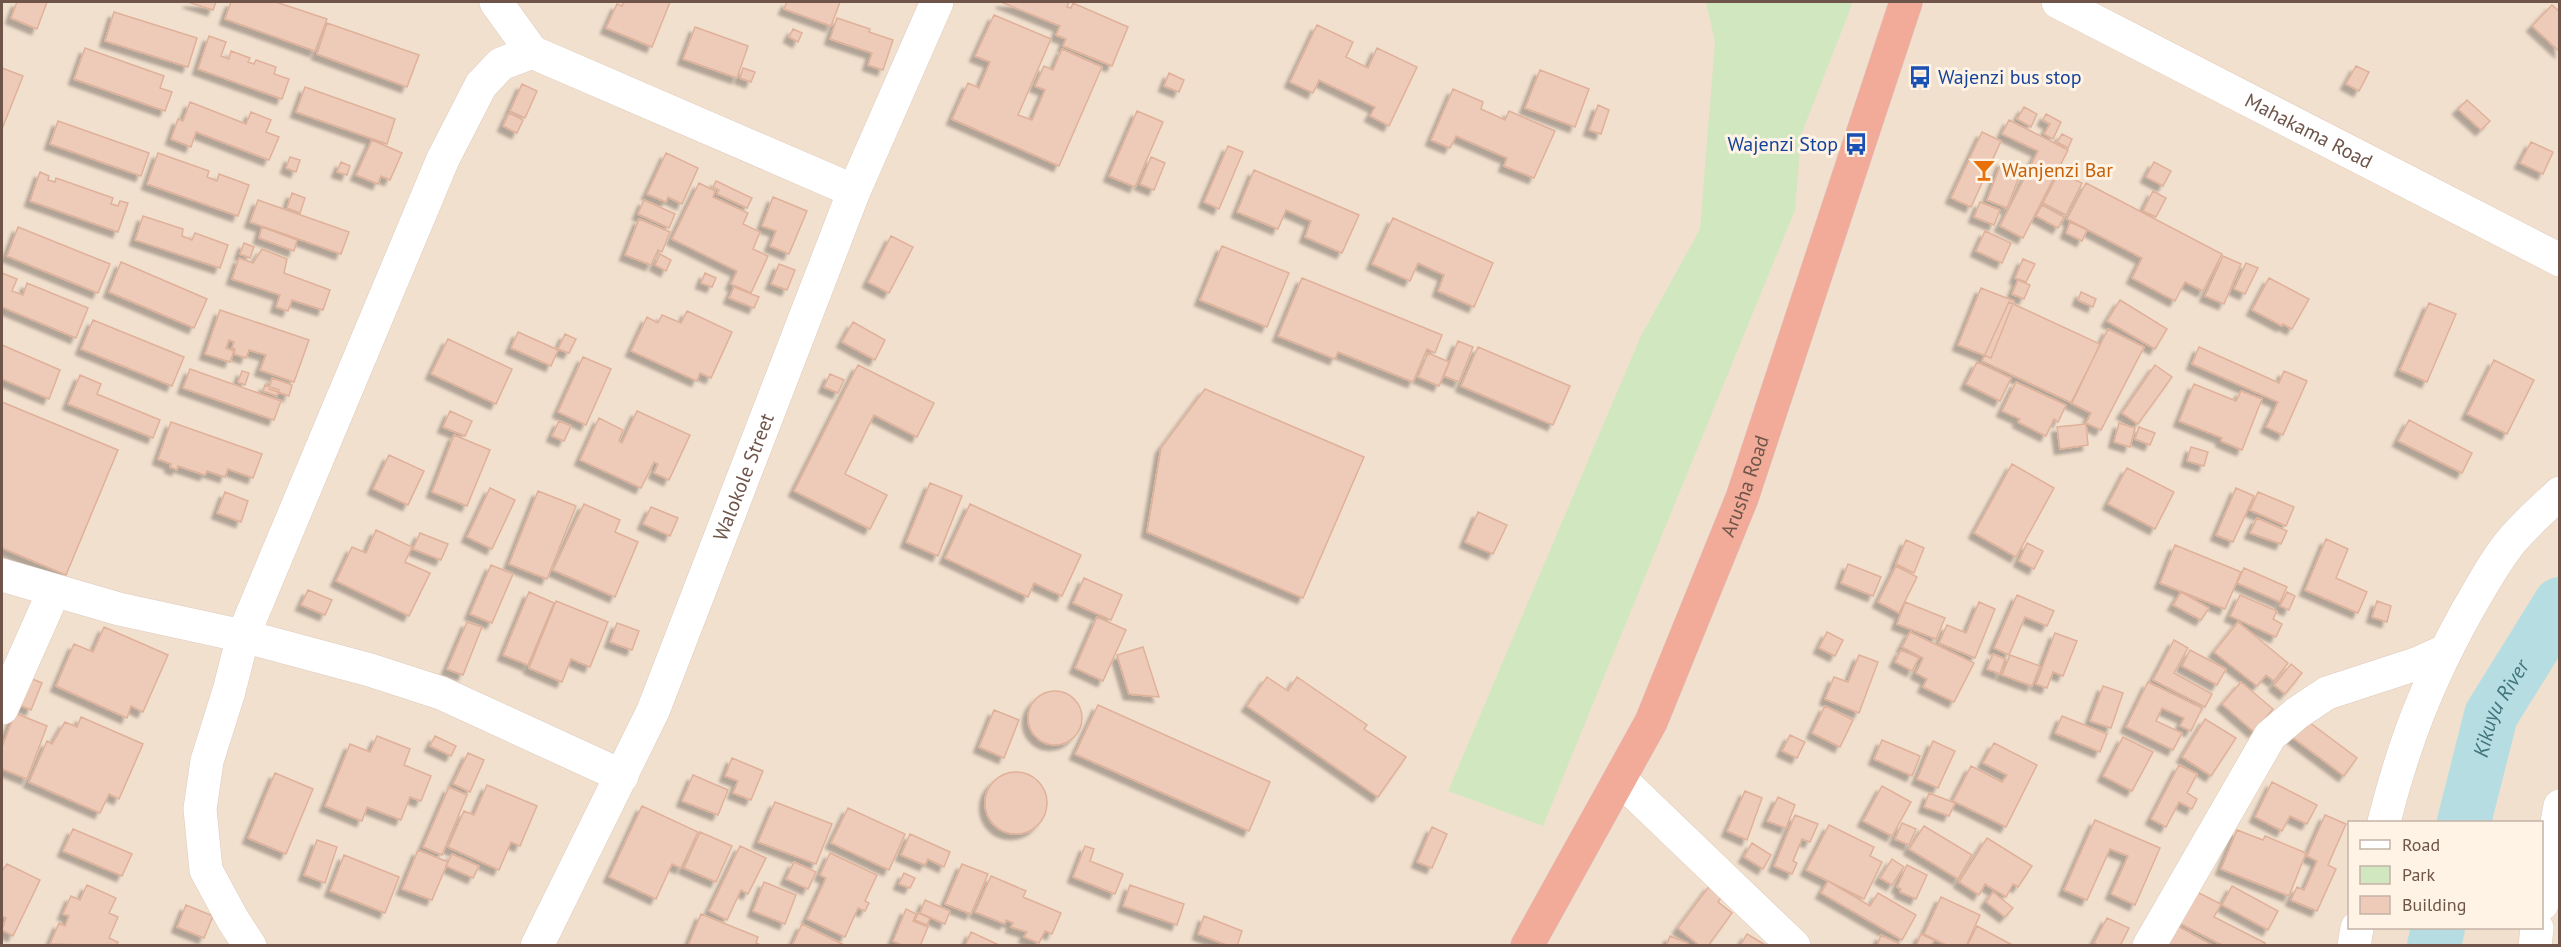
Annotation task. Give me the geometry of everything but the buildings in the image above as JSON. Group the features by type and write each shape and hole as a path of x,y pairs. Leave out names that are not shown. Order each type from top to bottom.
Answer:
{"highway":[{"name":"Arusha Road","path":"1527,945 1651,722 1742,498 1906,2"}],"street":[{"path":"496,2 532,52 854,191"},
{"name":"Walokole Street","path":"537,945 652,711 854,191 937,2"},
{"name":"Mahakama Road","path":"2058,2 2559,260"},
{"path":"250,945 232,920 206,870 200,809 207,761 243,636 443,159 482,85 501,64 532,52"},
{"path":"2384,821 2399,763 2417,712 2445,651 2492,567 2514,538 2559,493"},
{"path":"2,575 119,609 243,636 370,670 441,693 622,776"},
{"path":"2,708 54,591"},
{"path":"2149,945 2270,736 2297,713 2327,693 2416,664 2445,651"},
{"path":"1620,778 1794,945"},
{"path":"2543,893 2559,806"},
{"path":"2354,945 2357,929"},
{"path":"2535,945 2537,929"}],"shaded area":[{"path":"2,2 2559,2 2559,945 2,946"}],"green space":[{"path":"1706,2 1853,2 1801,135 1795,210 1543,826 1448,791 1640,338 1700,229 1715,42"}],"waterway":[{"name":"Kikuyu River","path":"2464,821 2491,715 2560,604"},
{"name":"Kikuyu River","path":"2434,946 2438,929"}],"place":[{"name":"Wajenzi bus stop","path":"1920,77"},
{"name":"Wajenzi Stop","path":"1856,144"},
{"name":"Wanjenzi Bar","path":"1984,170"}]}
